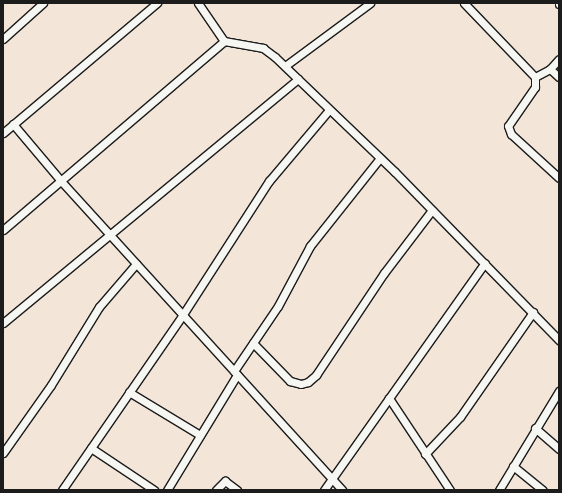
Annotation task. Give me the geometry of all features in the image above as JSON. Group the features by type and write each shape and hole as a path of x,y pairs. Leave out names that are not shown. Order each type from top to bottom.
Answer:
{"street":[{"path":"3,39 43,3"},
{"path":"3,132 157,3"},
{"path":"198,3 224,41 263,48 285,66 380,158 485,263 559,340"},
{"path":"285,66 370,3"},
{"path":"464,3 535,77 535,87 508,126 511,134 559,178"},
{"path":"3,230 224,41"},
{"path":"535,77 550,69 559,59"},
{"path":"550,69 559,77"},
{"path":"3,323 298,79"},
{"path":"62,490 182,316 269,181 329,110"},
{"path":"13,124 61,181 182,316 342,490"},
{"path":"167,490 253,343 278,306 310,246 380,158"},
{"path":"253,343 290,381 301,384 308,382 316,375 384,274 432,210"},
{"path":"324,490 485,263"},
{"path":"3,453 51,384 99,307 136,264"},
{"path":"425,454 460,417 533,312"},
{"path":"499,490 535,428 559,391"},
{"path":"129,392 200,435"},
{"path":"388,398 450,490"},
{"path":"535,428 559,449"},
{"path":"90,448 154,490"},
{"path":"513,466 543,490"},
{"path":"216,490 225,482 238,490"}]}
